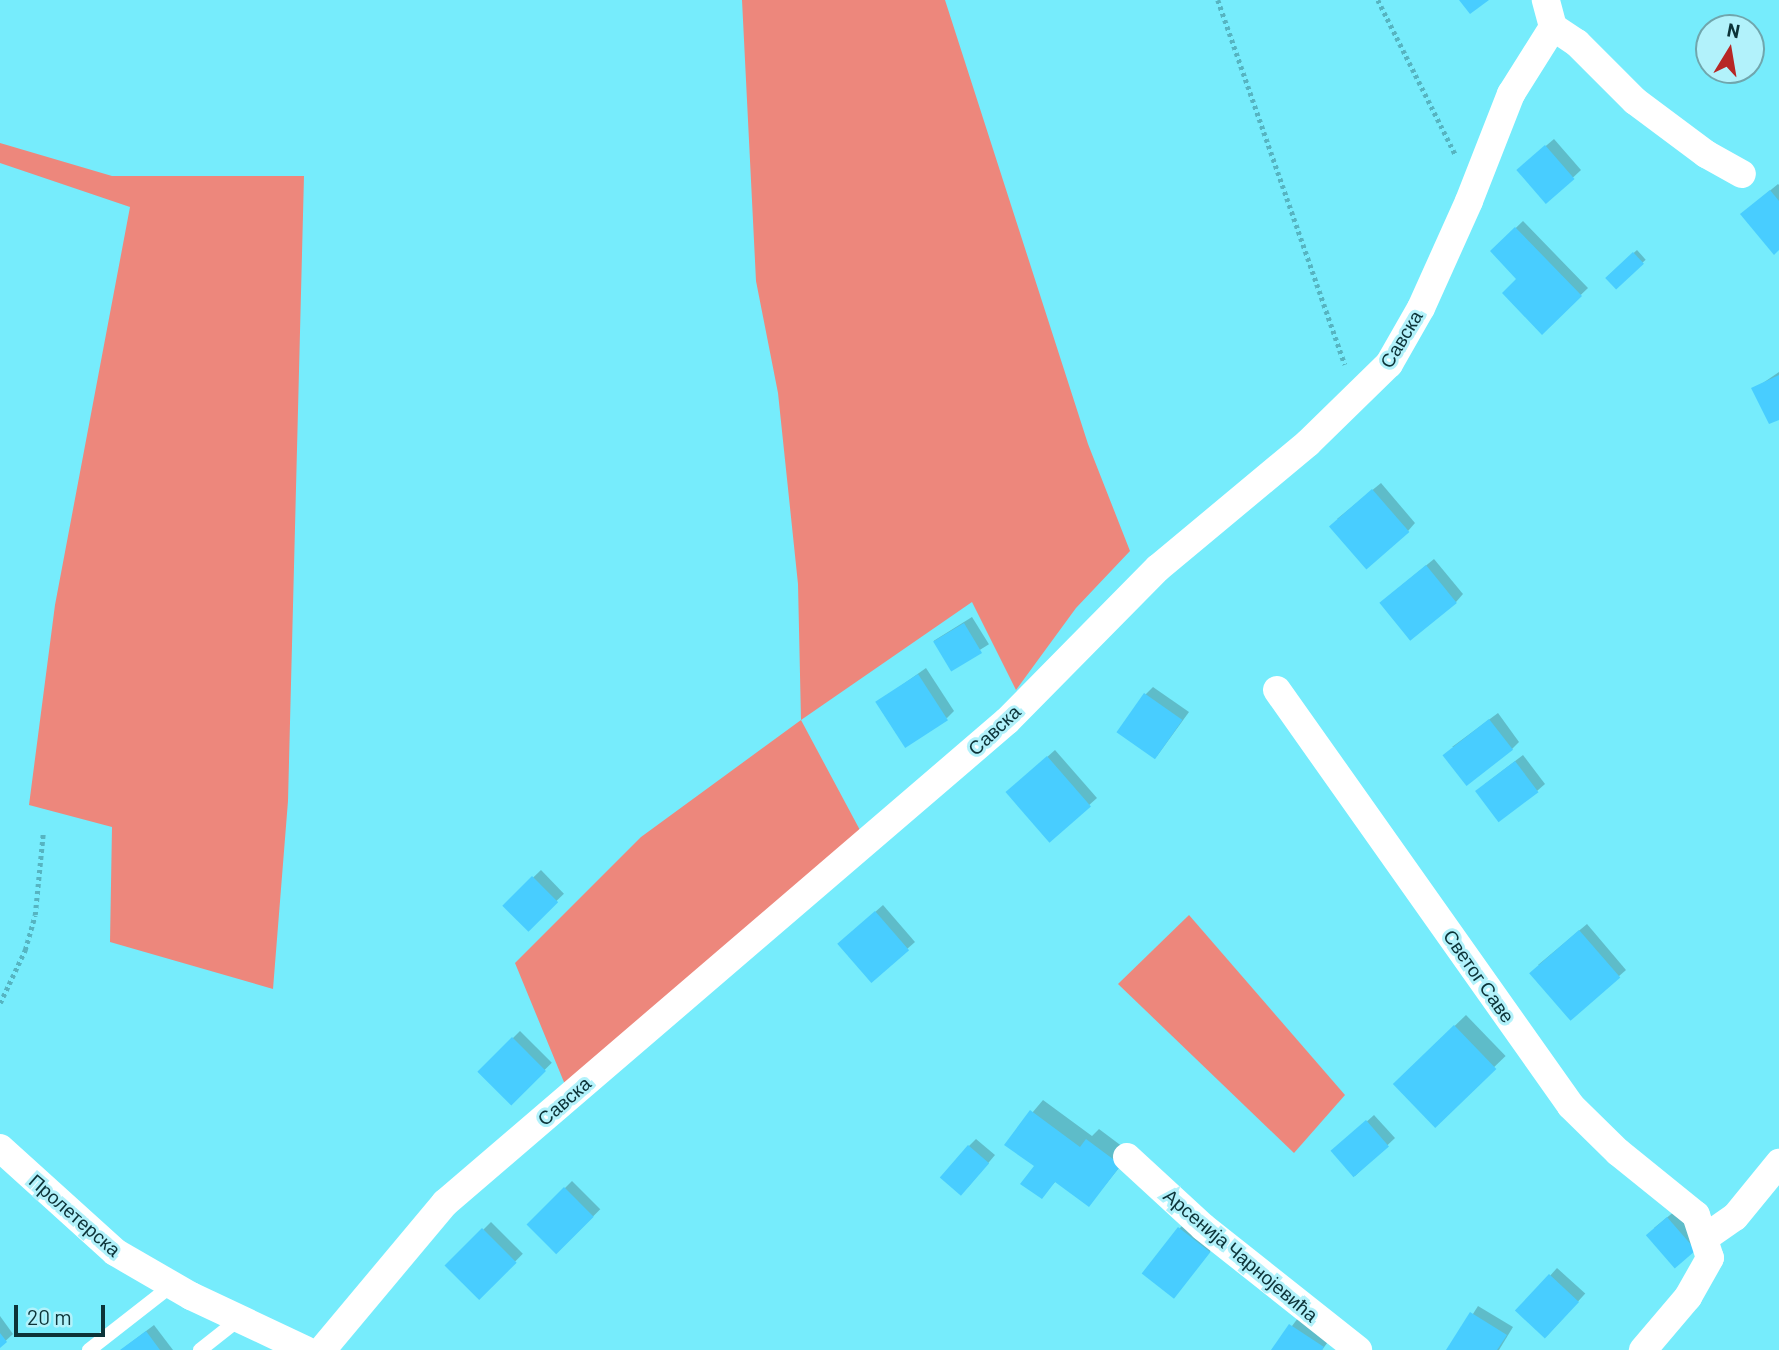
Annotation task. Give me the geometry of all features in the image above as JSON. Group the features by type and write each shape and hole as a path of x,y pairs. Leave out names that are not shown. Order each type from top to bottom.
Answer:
{"street":[{"name":"Савска","path":"322,1350 445,1203 1007,721 1158,568 1357,399 1399,348 1472,189 1511,93 1550,13 1635,101 1706,153 1742,174"},
{"name":"Светог Саве","path":"1277,690 1572,1106 1618,1153 1696,1215 1706,1237"},
{"name":"Пролетерска","path":"0,1148 83,1227 171,1286 306,1350"},
{"name":"Арсенија Чарнојевића","path":"1127,1157 1203,1227 1358,1350"},
{"path":"1643,1350 1698,1280 1710,1258 1706,1237 1735,1217 1779,1163"}],"lane":[{"path":"89,1350 171,1286"},
{"path":"200,1350 239,1320"}],"path":[{"path":"1218,0 1357,399"},
{"path":"1378,0 1472,189"},
{"path":"0,1003 25,950 35,915 43,834"}],"shaded area":[{"path":"742,0 945,0 1088,444 1130,551 1076,608 1016,690 972,602 801,720 798,584 778,393 756,281"},
{"path":"0,143 112,176 304,176 288,801 273,989 110,942 112,827 29,805 55,605 130,207 0,163"},
{"path":"801,720 861,832 566,1087 515,963 641,837"},
{"path":"1189,915 1345,1095 1294,1153 1118,984"}],"building":[{"path":"1459,0 1489,0 1470,14"},
{"path":"1545,145 1575,179 1546,204 1516,170"},
{"path":"1770,190 1779,201 1779,250 1774,255 1740,214"},
{"path":"1515,227 1582,296 1542,335 1502,293 1516,279 1490,251"},
{"path":"1633,252 1644,264 1616,290 1605,278"},
{"path":"1779,375 1779,420 1769,424 1751,388"},
{"path":"1372,489 1409,532 1366,569 1329,526"},
{"path":"1426,565 1457,603 1410,641 1379,603"},
{"path":"964,623 982,653 951,672 933,642"},
{"path":"918,674 948,720 905,748 875,702"},
{"path":"1144,693 1183,720 1155,759 1116,732"},
{"path":"1489,719 1513,750 1467,786 1443,755"},
{"path":"1047,756 1091,807 1049,843 1005,792"},
{"path":"1515,761 1538,792 1499,822 1475,791"},
{"path":"532,876 558,902 528,932 502,906"},
{"path":"875,911 909,950 871,983 837,944"},
{"path":"1579,930 1620,978 1571,1021 1529,973"},
{"path":"1454,1025 1496,1069 1435,1128 1393,1084"},
{"path":"512,1037 546,1071 511,1106 477,1072"},
{"path":"1030,1110 1080,1147 1086,1139 1121,1165 1089,1207 1055,1182 1042,1199 1020,1184 1034,1166 1004,1145"},
{"path":"1366,1120 1389,1146 1353,1177 1331,1151"},
{"path":"968,1145 989,1163 961,1196 940,1177"},
{"path":"564,1187 594,1217 556,1254 527,1224"},
{"path":"1667,1217 1696,1250 1675,1269 1646,1235"},
{"path":"1178,1227 1210,1252 1174,1299 1142,1273"},
{"path":"482,1228 517,1263 479,1300 445,1265"},
{"path":"1549,1274 1579,1302 1545,1339 1515,1311"},
{"path":"1470,1312 1507,1335 1497,1350 1446,1350"},
{"path":"1289,1324 1324,1347 1322,1350 1271,1350"},
{"path":"146,1331 160,1350 120,1350"},
{"path":"0,1333 7,1342 0,1348"}]}
